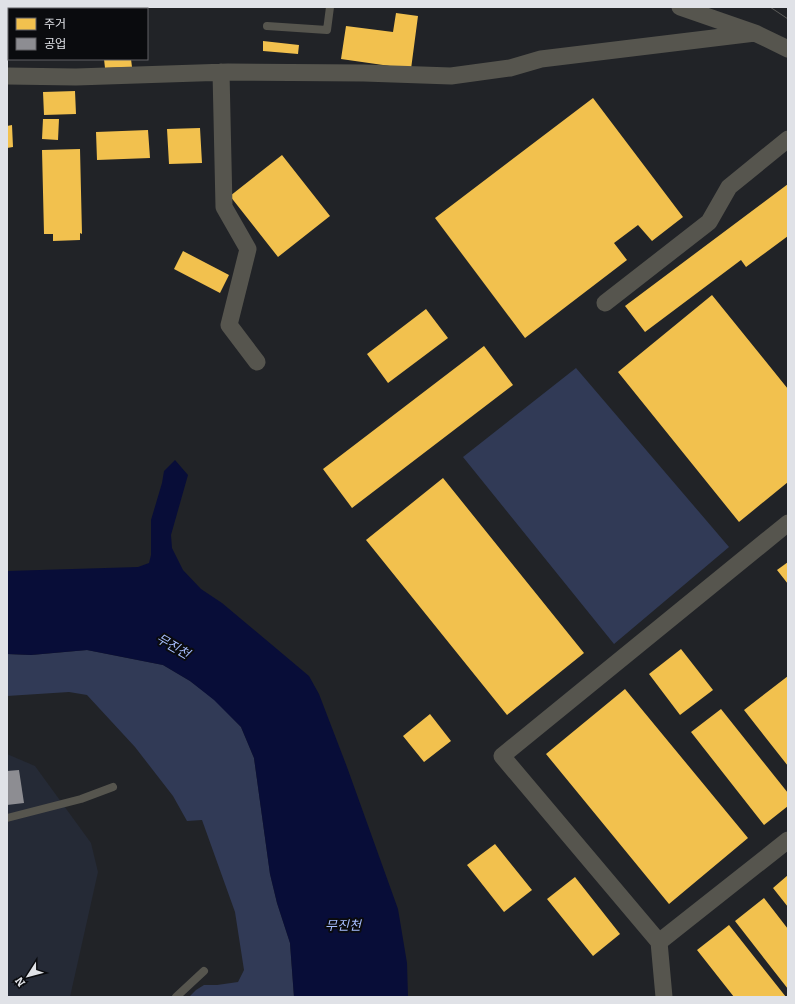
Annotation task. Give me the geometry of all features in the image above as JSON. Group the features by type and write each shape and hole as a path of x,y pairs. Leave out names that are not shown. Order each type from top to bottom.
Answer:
{"street":[{"path":"680,7 755,33 788,50"},
{"path":"7,76 76,77 221,72 364,73 451,76 510,68 541,60 755,33"},
{"path":"221,72 224,206 248,249 229,325 257,362"},
{"path":"605,303 710,222 729,188 788,139"},
{"path":"664,997 659,942 502,756 788,523"},
{"path":"659,942 788,840"}],"lane":[{"path":"267,26 326,30 330,7"},
{"path":"7,818 81,799 113,787"},
{"path":"176,997 204,971"}],"shaded area":[{"path":"576,368 729,547 614,644 463,457"},
{"path":"87,650 163,665 190,681 214,699 241,727 254,758 270,874 277,903 290,943 294,997 189,997 204,985 238,982 244,970 235,912 202,820 187,821 173,796 135,747 87,695 69,692 7,696 7,654 31,655"},
{"path":"7,754 35,766 91,843 98,872 70,997 7,997"}],"water":[{"name":"무진천","path":"175,460 188,475 171,535 172,548 183,570 201,589 222,603 309,676 319,694 398,909 407,963 408,997 294,997 290,943 277,903 270,874 254,758 241,727 214,700 190,681 163,665 87,650 31,655 7,654 7,571 138,567 149,563 151,555 151,520 164,471"}],"building: 주거":[{"path":"396,13 418,16 411,69 341,59 346,26 393,32"},
{"path":"263,41 299,45 298,54 263,51"},
{"path":"104,60 131,60 132,67 105,68"},
{"path":"75,91 76,114 44,115 43,92"},
{"path":"593,98 683,217 652,241 638,225 614,243 627,260 525,338 435,218"},
{"path":"43,119 59,119 58,140 42,139"},
{"path":"12,125 13,147 7,148 7,126"},
{"path":"200,128 202,163 169,164 167,129"},
{"path":"148,130 150,158 97,160 96,132"},
{"path":"80,149 82,234 80,233 80,240 53,241 53,234 44,234 42,150"},
{"path":"282,155 330,216 278,257 230,196"},
{"path":"788,184 788,236 746,267 741,260 645,332 625,306"},
{"path":"183,251 229,275 220,293 174,269"},
{"path":"712,295 788,389 788,482 739,522 618,372"},
{"path":"426,309 448,338 388,383 367,354"},
{"path":"484,346 513,385 352,508 323,469"},
{"path":"443,478 584,653 507,715 366,540"},
{"path":"788,562 788,584 777,570"},
{"path":"681,649 713,690 680,715 649,674"},
{"path":"788,676 788,766 744,710"},
{"path":"625,689 748,838 669,904 546,754"},
{"path":"721,709 788,793 788,806 764,825 691,732"},
{"path":"430,714 451,741 424,762 403,736"},
{"path":"495,844 532,890 504,912 467,865"},
{"path":"788,875 788,907 773,888"},
{"path":"575,877 620,934 593,956 547,899"},
{"path":"764,898 788,929 788,989 735,921"},
{"path":"729,925 786,997 734,997 697,950"}],"building: 공업":[{"path":"19,770 24,803 7,805 7,771"}],"tram line":[{"path":"770,7 788,19"}]}
